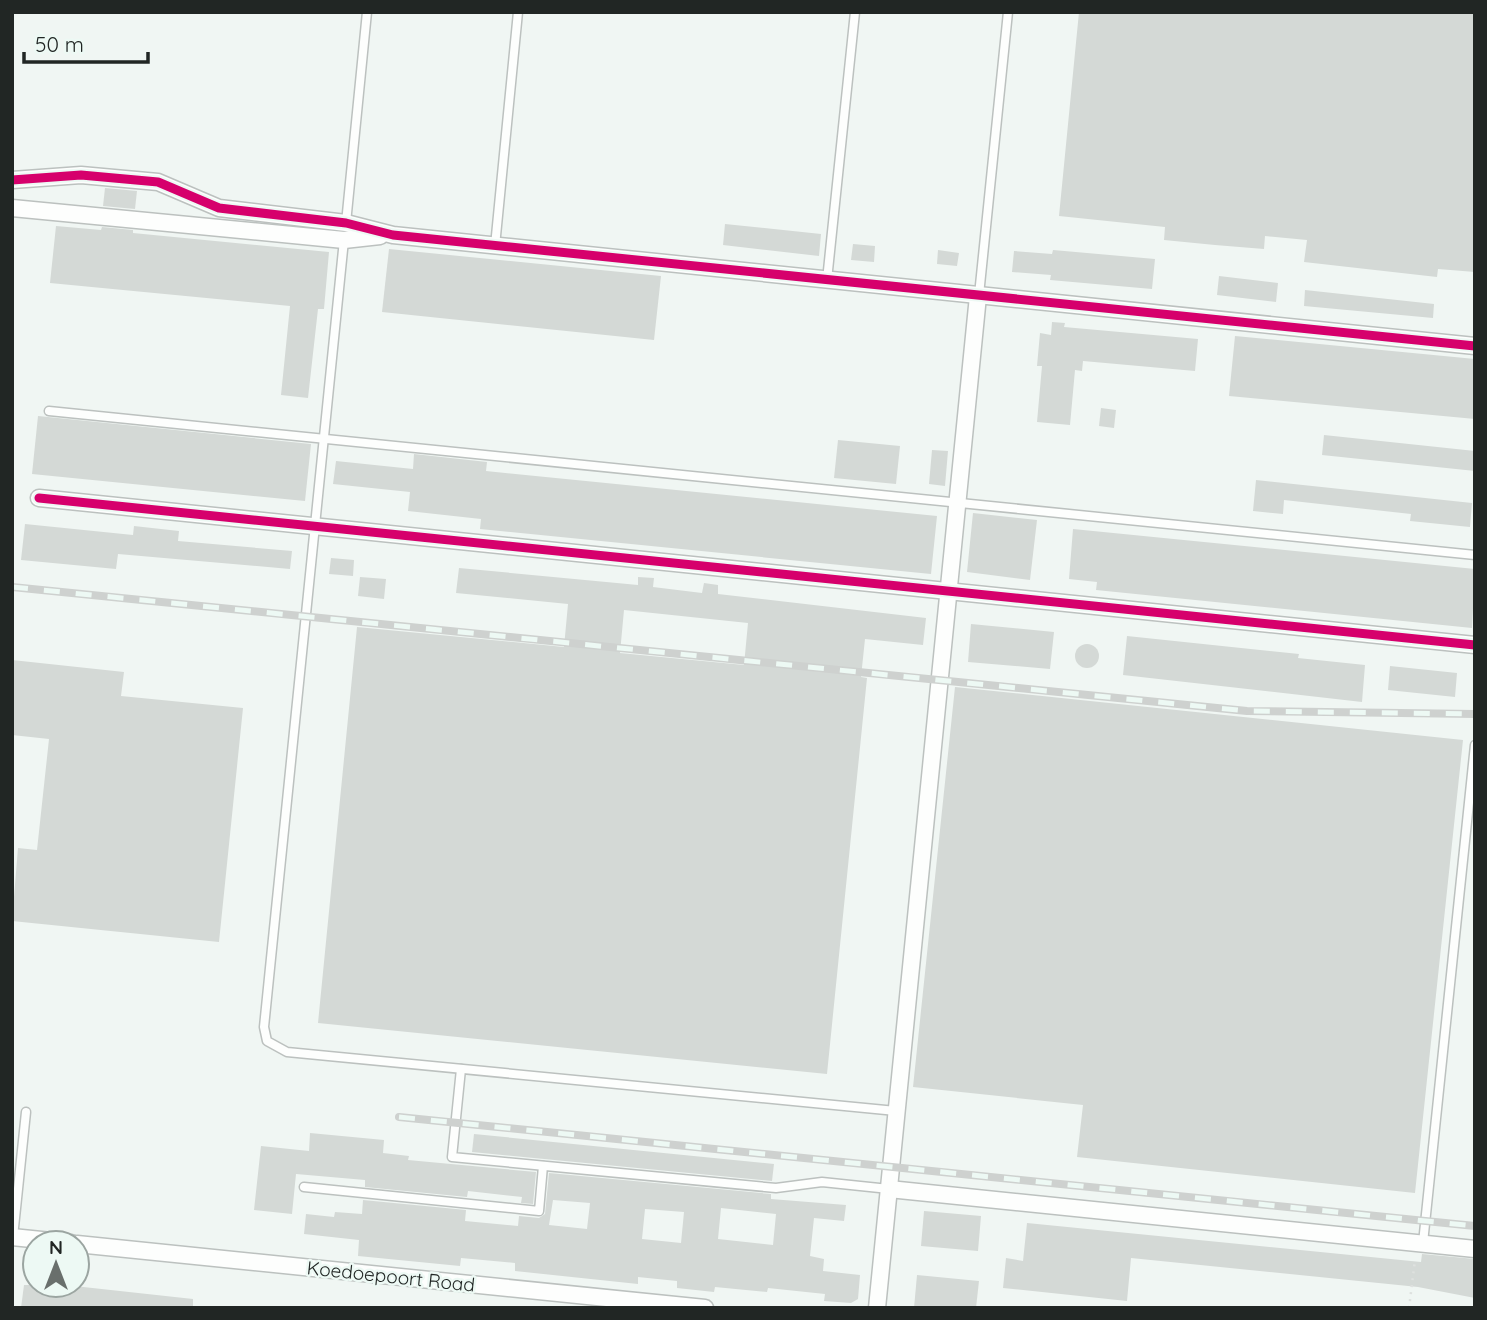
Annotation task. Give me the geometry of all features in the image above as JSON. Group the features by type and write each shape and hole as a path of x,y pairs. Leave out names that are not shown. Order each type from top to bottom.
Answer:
{"street":[{"path":"12,180 81,175 158,183 219,208 345,231"},
{"path":"12,208 393,235 1475,346"},
{"path":"877,1308 978,296"},
{"path":"39,498 1475,645"},
{"path":"889,1189 1475,1248"},
{"name":"Koedoepoort Road","path":"91,1245 705,1308"}],"lane":[{"path":"368,12 265,1036 271,1045 287,1052 896,1111"},
{"path":"495,246 519,12"},
{"path":"827,280 855,12"},
{"path":"978,296 1008,12"},
{"path":"49,411 1475,555"},
{"path":"1420,1243 1475,745"},
{"path":"460,1069 452,1157 776,1188 822,1182 889,1189"},
{"path":"13,1237 26,1112"},
{"path":"304,1187 539,1211 543,1166"}],"path":[{"path":"1409,1308 1420,1243"}],"building":[{"path":"1079,12 1475,12 1475,272 1438,269 1437,277 1304,262 1307,240 1265,236 1264,249 1215,245 1164,240 1165,227 1059,216"},
{"path":"105,188 137,191 135,209 103,206"},
{"path":"725,224 821,234 819,256 723,245"},
{"path":"56,226 101,230 102,227 133,230 133,233 329,252 324,309 318,309 308,398 281,395 290,306 50,283"},
{"path":"853,244 875,246 874,262 851,260"},
{"path":"389,249 661,276 654,340 382,312"},
{"path":"938,250 959,253 957,266 937,264"},
{"path":"1053,250 1155,259 1152,289 1050,280 1051,275 1012,272 1014,251 1052,254"},
{"path":"1219,276 1278,283 1276,302 1217,295"},
{"path":"1305,290 1434,304 1433,318 1304,306"},
{"path":"1052,322 1065,323 1064,327 1198,339 1195,371 1083,361 1082,371 1075,370 1070,425 1037,422 1042,366 1037,366 1040,333 1051,335"},
{"path":"1235,336 1475,359 1475,419 1229,396"},
{"path":"1101,408 1116,410 1114,428 1099,426"},
{"path":"38,416 311,444 305,501 32,474"},
{"path":"1324,435 1475,451 1475,471 1322,455"},
{"path":"838,440 900,446 896,484 834,478"},
{"path":"932,450 948,451 945,486 929,484"},
{"path":"414,454 487,462 486,471 937,516 931,574 480,529 481,519 408,511 410,492 333,484 336,461 413,469"},
{"path":"1256,480 1472,503 1470,527 1410,521 1411,514 1284,500 1283,514 1253,511"},
{"path":"973,513 1037,520 1030,580 967,572"},
{"path":"25,524 133,535 134,526 179,531 178,541 292,551 290,569 118,554 116,569 21,560"},
{"path":"1073,529 1475,569 1472,628 1096,590 1097,582 1069,579"},
{"path":"331,558 354,560 353,576 329,574"},
{"path":"459,568 638,585 638,577 654,578 653,587 702,593 704,583 718,585 718,594 926,618 923,645 865,639 861,677 867,678 827,1074 318,1023 357,627 564,647 568,604 456,593","holes":["624,610 748,623 744,665 620,653"]},
{"path":"360,577 386,579 384,599 358,596"},
{"path":"971,624 1054,632 1050,669 968,662"},
{"path":"1127,636 1299,654 1298,658 1365,665 1362,702 1123,675"},
{"path":"1087,644 1098,651 1099,656 1092,667 1087,668 1076,661 1075,656 1082,645"},
{"path":"12,660 124,672 121,696 243,708 219,942 12,921 18,848 37,850 49,739 12,735"},
{"path":"1390,666 1457,673 1455,697 1388,690"},
{"path":"955,687 1463,740 1415,1193 1077,1157 1083,1105 913,1087"},
{"path":"310,1133 384,1140 383,1153 409,1156 408,1160 536,1172 533,1204 521,1203 522,1197 468,1191 467,1197 365,1187 365,1180 296,1174 292,1214 254,1210 261,1146 309,1151"},
{"path":"474,1134 774,1164 772,1181 472,1152"},
{"path":"549,1173 771,1194 771,1199 846,1205 844,1221 814,1218 810,1256 824,1259 823,1271 860,1275 858,1299 851,1303 824,1301 825,1294 768,1288 767,1292 715,1287 714,1292 677,1288 677,1281 638,1277 638,1284 515,1271 515,1263 461,1258 460,1266 358,1256 359,1240 304,1234 306,1214 334,1217 335,1212 362,1214 363,1200 466,1210 465,1221 518,1226 519,1216 539,1218 545,1214","holes":["553,1200 590,1203 587,1229 549,1225","721,1208 776,1214 773,1245 718,1239","645,1209 684,1212 681,1243 642,1239"]},
{"path":"924,1211 981,1216 978,1251 921,1246"},
{"path":"1027,1223 1421,1262 1422,1254 1475,1259 1475,1298 1418,1287 1131,1258 1127,1301 1003,1288 1006,1258 1023,1261"},
{"path":"917,1275 979,1281 976,1308 914,1308"},
{"path":"91,1288 193,1299 193,1308 21,1308 22,1299 91,1299"}],"railway":[{"path":"12,587 1247,711 1475,714"},
{"path":"399,1117 1475,1226"}],"cycle path":[{"path":"12,180 81,175 158,182 219,208 346,223 393,235 1475,346"},
{"path":"39,498 1475,645"}]}
